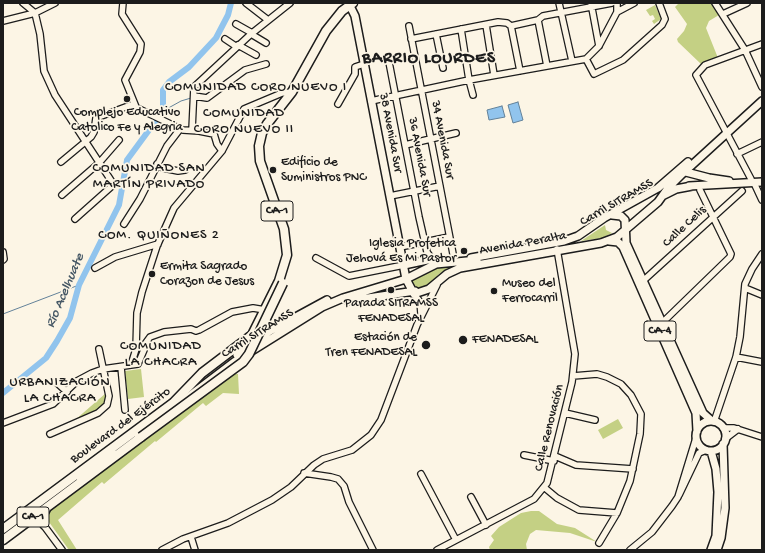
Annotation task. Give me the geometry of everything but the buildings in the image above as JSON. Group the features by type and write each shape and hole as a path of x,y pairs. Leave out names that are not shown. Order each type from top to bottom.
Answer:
{"highway":[{"name":"CA-1","path":"173,403 202,373 252,334 265,310 283,271 287,255 282,223 262,167 259,146 267,124 292,92 326,30 342,10 359,3"},
{"name":"Boulevard del Ejército","path":"3,540 26,525 243,362 249,354 283,283 289,264 290,241 286,225 264,162 264,142 270,126 291,100 330,30 352,5"},
{"name":"Boulevard del Ejército","path":"3,529 173,403"},
{"path":"44,498 44,502 49,507"},
{"path":"18,518 22,518 26,525"}],"main road":[{"name":"38 Avenida Sur","path":"352,5 404,265"},
{"path":"726,131 762,94"},
{"path":"681,171 762,101"},
{"path":"681,171 718,180 757,183"},
{"name":"Avenida Peralta","path":"413,293 424,292 447,274 460,268 556,248 609,241 617,237 658,202 681,171"},
{"name":"Avenida Peralta","path":"404,265 432,259 443,260 479,257 564,241 582,234 658,188 681,171"},
{"path":"658,202 679,192 757,183 762,178"},
{"name":"Carril SITRAMSS","path":"556,248 581,238 613,215 668,188 757,183"},
{"name":"Carril SITRAMSS","path":"3,536 234,362 315,312 343,298 406,278 436,264 477,260 603,240 627,228 663,196 676,190 692,186"},
{"path":"613,215 624,217 627,228"},
{"name":"CA-4","path":"627,228 625,236 626,243 704,413 723,428"},
{"name":"CA-4","path":"609,241 618,242 623,247 696,413 697,435"},
{"name":"Avenida Peralta","path":"406,278 443,260"},
{"name":"Carril SITRAMSS","path":"315,312 358,299 413,293 425,289 453,267 477,260"},
{"path":"404,265 406,278 413,293"},
{"name":"Boulevard del Ejército","path":"173,403 270,331 318,304 336,296 406,278"},
{"path":"713,421 702,424 697,435 699,445 709,450 718,449 724,441"},
{"path":"717,550 721,538 725,508 723,428"},
{"path":"709,450 716,469 718,492 716,536 711,550"},
{"path":"44,525 42,517 49,507"},
{"path":"26,525 39,522 44,525"},
{"name":"Boulevard del Ejército","path":"3,544 26,525"}],"street":[{"path":"23,3 35,13 40,34 44,71 55,95 112,182 112,186 75,219"},
{"path":"3,21 35,13 55,3"},
{"path":"122,3 122,14 141,44 140,52 125,80 136,107"},
{"path":"246,3 268,20"},
{"path":"192,130 195,86 251,33 290,3"},
{"path":"559,3 572,61"},
{"path":"411,39 499,22 507,23 512,26 538,20 544,16 591,5 612,3"},
{"path":"371,101 420,89 586,59 599,46 617,12 617,3"},
{"path":"617,12 634,3"},
{"path":"586,59 592,72 595,74 623,60 662,24 665,19 659,3"},
{"path":"715,3 745,50 762,87"},
{"path":"723,14 747,3"},
{"path":"591,5 599,46"},
{"path":"3,15 10,19"},
{"path":"538,20 546,66"},
{"path":"236,24 266,43"},
{"path":"486,25 494,75"},
{"name":"34 Avenida Sur","path":"409,26 454,259"},
{"path":"512,26 520,70"},
{"path":"461,29 469,80 473,95"},
{"path":"436,34 443,68"},
{"path":"224,39 256,55"},
{"path":"762,44 705,65 696,75 737,154 757,183 762,200"},
{"name":"36 Avenida Sur","path":"388,57 427,252 432,259"},
{"path":"194,96 207,98 245,70 266,64"},
{"path":"338,104 354,74 355,67 364,64"},
{"path":"131,365 136,349 137,313 158,244 174,208 222,151 244,109 282,93 292,92"},
{"path":"61,162 86,141 94,132 96,118 115,113 126,106 136,107 180,129 214,134 217,144 222,151"},
{"path":"124,224 140,199 167,146 180,129"},
{"path":"405,145 456,133"},
{"path":"62,195 99,163 119,140"},
{"path":"737,154 762,142"},
{"path":"157,164 166,168 185,170"},
{"path":"390,196 440,186"},
{"path":"662,323 730,257 731,254 700,190"},
{"name":"Calle Celis","path":"644,280 742,191"},
{"path":"400,247 449,237"},
{"path":"95,268 115,257 158,244"},
{"name":"Calle Renovación","path":"437,550 534,500 545,488 555,458 573,376 575,347 556,248"},
{"path":"3,252 3,260"},
{"path":"713,421 736,357 740,337 744,288 752,269 762,254"},
{"path":"316,258 349,276 404,265"},
{"path":"162,550 174,543 228,523 272,500 291,487 304,473 323,459 346,452 357,446 374,430 384,413 421,316 439,281"},
{"path":"744,288 762,294"},
{"path":"413,293 420,302 421,316"},
{"path":"3,423 45,408 57,401 81,378 103,369 121,367 139,362 144,350 142,348 150,337 164,332 191,329 196,331 232,312 253,308 265,310"},
{"path":"50,434 98,413 106,407 109,396 99,349"},
{"path":"736,357 762,362"},
{"path":"121,367 125,410"},
{"path":"573,376 597,374 622,384 631,395 641,414 640,434 633,469 617,513 600,543"},
{"path":"56,382 67,392"},
{"path":"565,413 595,420"},
{"path":"723,428 738,429 762,437"},
{"path":"724,441 738,429"},
{"path":"678,497 697,435"},
{"path":"630,550 658,525 684,489 699,453 709,450"},
{"path":"524,455 555,458 576,465 633,469"},
{"path":"304,473 338,479 344,486 349,502 373,550"},
{"path":"421,474 456,540"},
{"path":"545,488 557,498 579,510 617,513"},
{"path":"471,497 486,525"},
{"path":"37,516 37,508 44,498"},
{"path":"18,518 32,514 37,516 62,550"},
{"path":"191,537 195,550"}],"green space":[{"path":"679,3 712,3 719,15 709,21 706,28 718,58 701,64 678,42 677,39 684,31 687,24 675,7"},
{"path":"655,5 661,19 654,24 652,21 655,19 653,15 650,16 646,10"},
{"path":"605,225 606,230 612,233 602,238 581,241"},
{"path":"436,265 453,265 439,274 429,285 416,290 409,280"},
{"path":"141,369 144,397 128,399 125,371"},
{"path":"231,374 238,374 239,394 223,393 206,406 203,403 104,484 102,482 58,520 77,550 69,550 49,522 48,515 51,510"},
{"path":"106,393 108,398 104,409 75,420"},
{"path":"618,419 623,428 603,439 598,430"},
{"path":"539,511 557,524 575,528 597,542 570,533 536,530 530,534 526,544 527,550 490,550 489,547 494,540 491,536 499,527 521,513"}],"water":[{"path":"518,102 523,120 513,123 508,105"},
{"path":"502,106 505,117 489,120 487,110"}],"waterway":[{"name":"Río Acelhuate","path":"3,393 46,358 57,341 70,318 79,285 119,205 127,160 163,111 163,90 169,82 189,67 216,38 228,15 231,3"},
{"path":"163,111 181,101 191,98"},
{"path":"3,314 79,285"}],"place":[{"name":"Complejo Educativo Catolico Fe y Alegria","path":"127,99"},
{"name":"Edificio de Suministros PNC","path":"273,170"},
{"name":"Iglesia Profetica Jehová Es Mi Pastor","path":"464,251"},
{"name":"Ermita Sagrado Corazon de Jesus","path":"152,274"},
{"name":"Parada SITRAMSS FENADESAL","path":"391,290"},
{"name":"Museo del Ferrocarril","path":"494,291"},
{"name":"FENADESAL","path":"463,340"},
{"name":"Estación de Tren FENADESAL","path":"426,345"}],"district":[{"name":"BARRIO LOURDES","path":"429,59"},
{"name":"COMUNIDAD CORO NUEVO I","path":"256,88"},
{"name":"COMUNIDAD CORO NUEVO II","path":"244,122"},
{"name":"COMUNIDAD SAN MARTÍN PRIVADO","path":"149,178"},
{"name":"COM. QUIÑONES 2","path":"159,236"},
{"name":"COMUNIDAD LA CHACRA","path":"161,356"},
{"name":"URBANIZACIÓN LA CHACRA","path":"60,392"}]}
